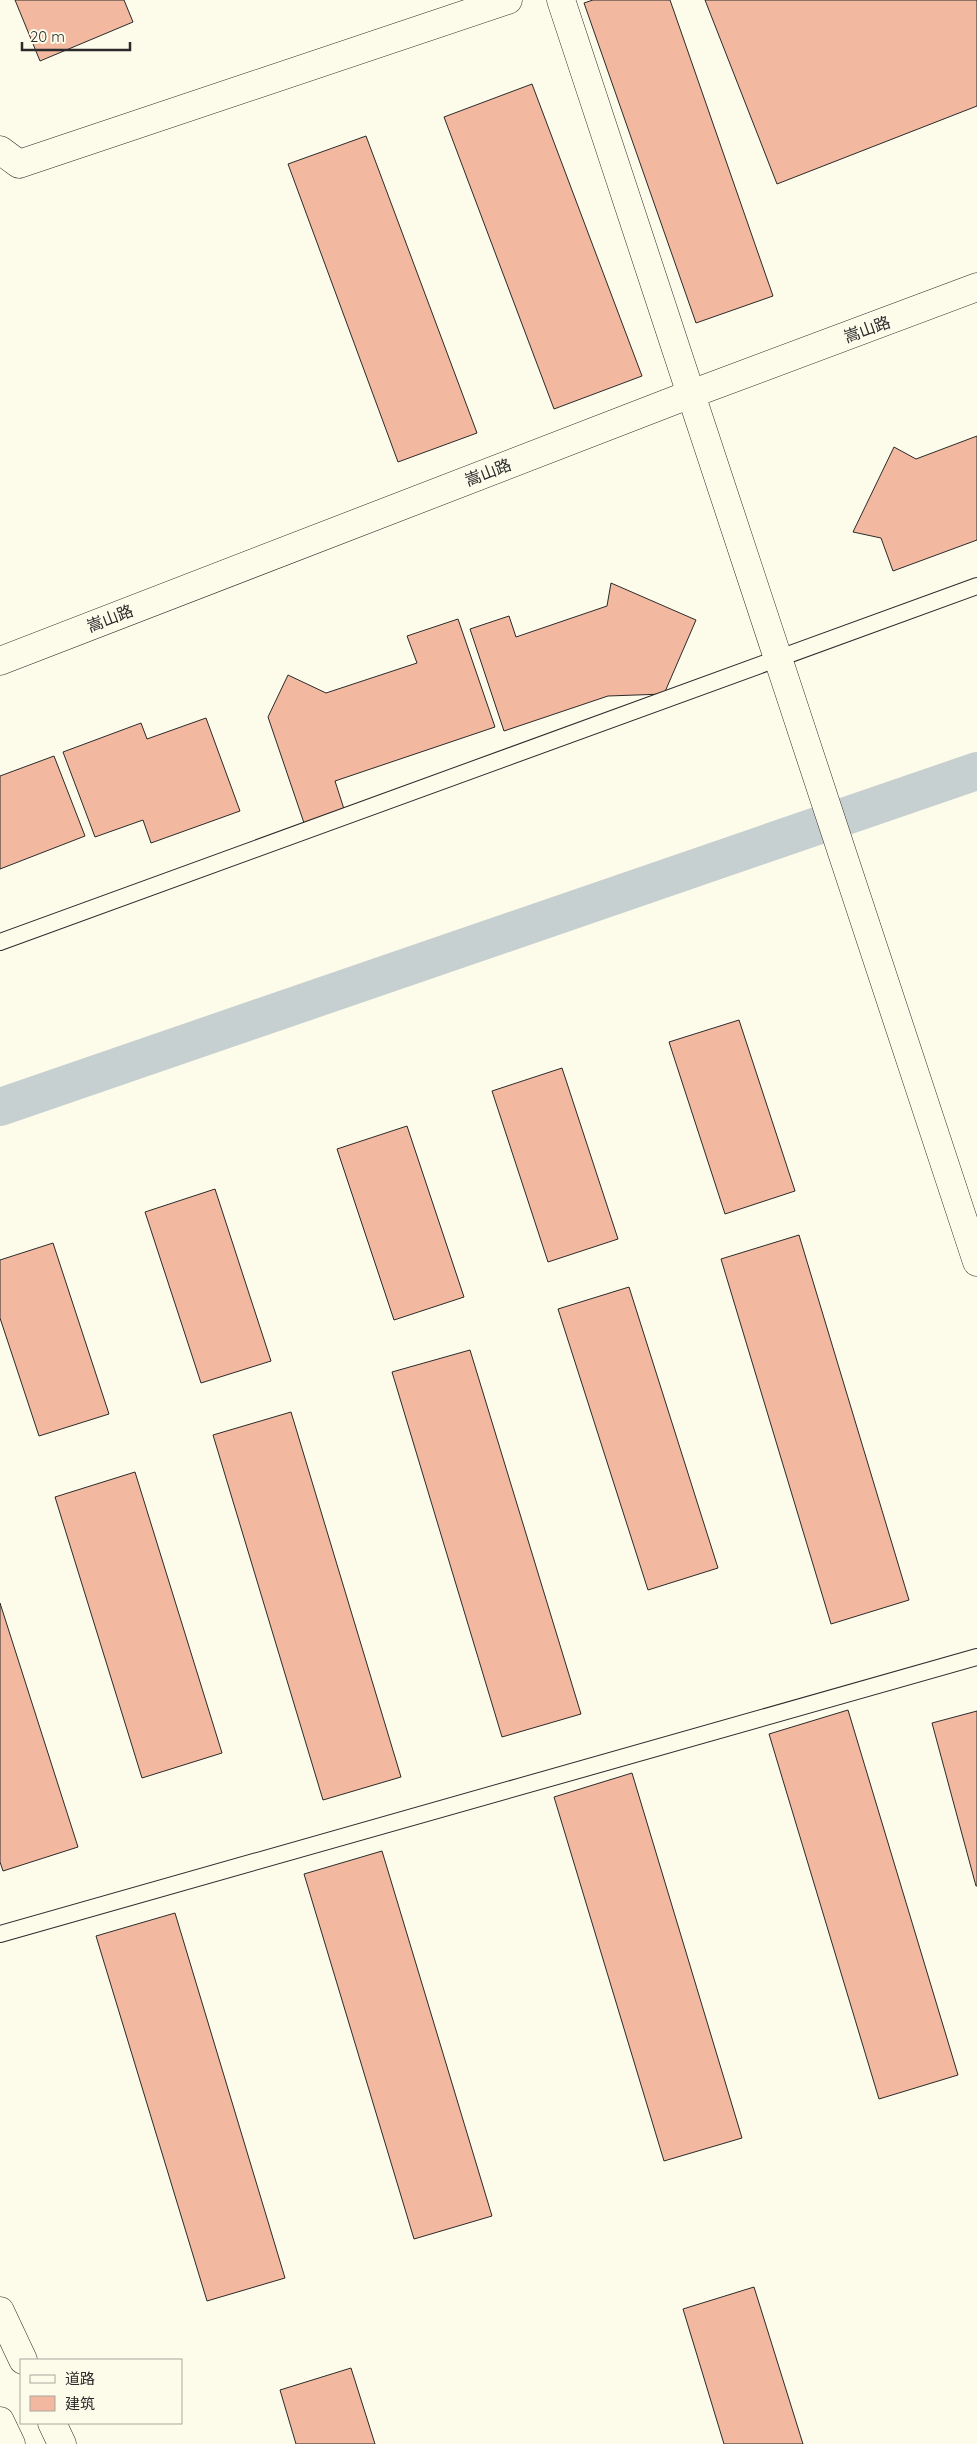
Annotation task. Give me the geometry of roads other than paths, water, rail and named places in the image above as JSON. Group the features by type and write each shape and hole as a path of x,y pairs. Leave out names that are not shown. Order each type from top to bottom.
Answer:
{"street":[{"path":"0,150 19,164 508,0"},
{"path":"561,0 977,1262"},
{"name":"嵩山路","path":"0,661 691,394 977,287"},
{"path":"0,2311 23,2359"},
{"path":"0,2421 11,2444"},
{"path":"52,2424 62,2444"}],"lane":[{"path":"0,942 977,586"},
{"path":"0,1934 977,1657"}],"waterway":[{"path":"0,1107 977,771"}]}
